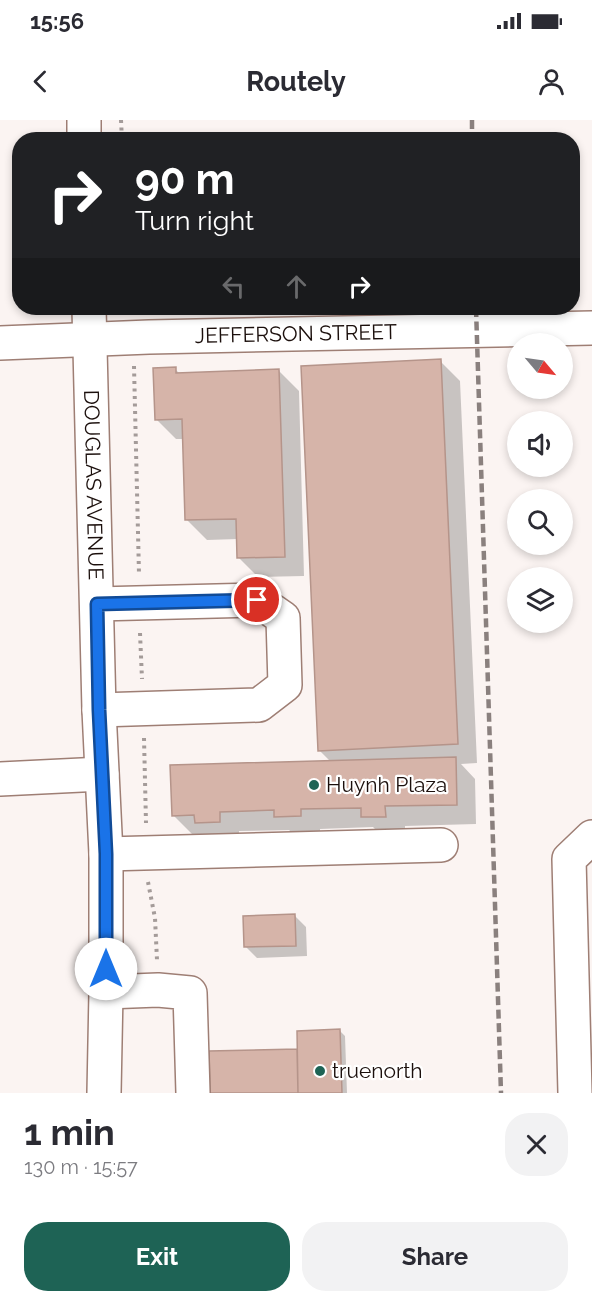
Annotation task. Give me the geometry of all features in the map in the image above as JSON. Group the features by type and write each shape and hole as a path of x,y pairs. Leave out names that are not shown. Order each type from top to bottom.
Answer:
{"street":[{"name":"DOUGLAS AVENUE","path":"89,315 99,710 106,854 104,1093"},
{"name":"JEFFERSON STREET","path":"0,343 161,337 592,328"},
{"path":"97,604 257,600 284,618 285,685 259,705 99,710"},
{"path":"0,779 102,774"},
{"path":"575,1093 569,859 592,837"},
{"path":"106,854 441,845"},
{"path":"106,992 158,990 190,993 193,1093"}],"path":[{"path":"133,375 139,575"},
{"path":"140,624 142,683"},
{"path":"144,734 146,830"},
{"path":"147,876 155,918 157,964"}],"building":[{"path":"441,359 458,744 318,751 301,366"},
{"path":"176,367 176,373 279,369 285,557 237,558 236,519 185,520 182,419 155,420 153,368"},
{"name":"Huynh Plaza","path":"456,757 457,805 385,806 386,817 361,817 361,808 301,809 301,816 274,817 274,810 220,812 220,822 195,823 194,815 172,816 170,765"},
{"path":"295,914 296,946 244,947 243,916"},
{"name":"truenorth","path":"340,1029 342,1093 298,1093 297,1031"},
{"path":"297,1049 298,1093 210,1093 209,1051"}],"railway":[{"path":"472,120 472,132"},
{"path":"476,315 501,1093"}],"place":[{"name":"Huynh Plaza","path":"314,785"},
{"name":"truenorth","path":"320,1071"}],"route":[{"path":"106,969 106,854 99,710 97,604 257,600"}]}
